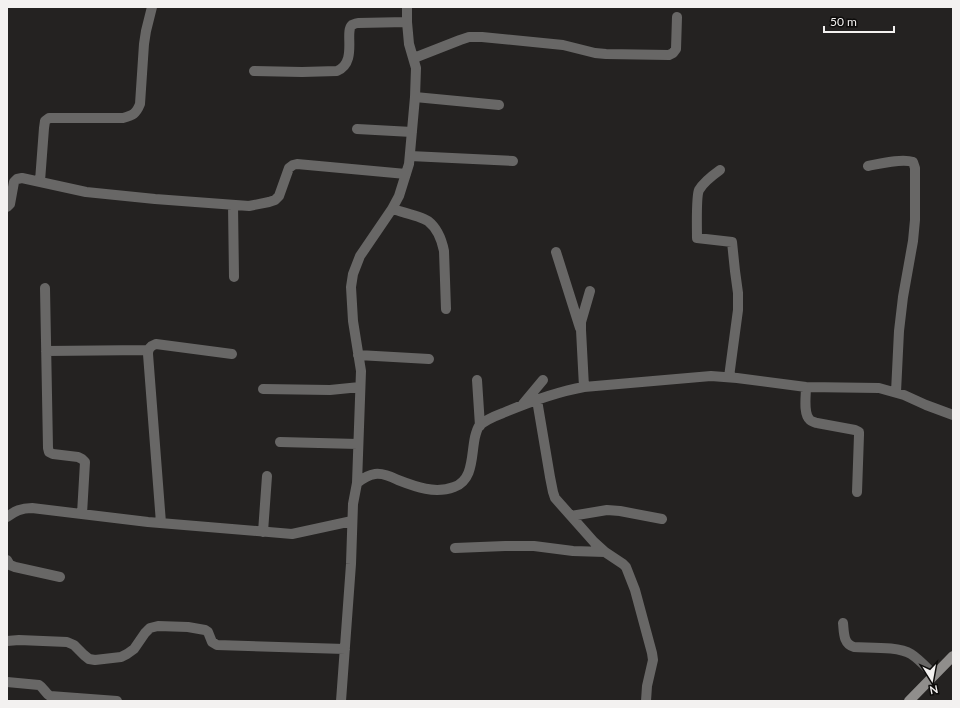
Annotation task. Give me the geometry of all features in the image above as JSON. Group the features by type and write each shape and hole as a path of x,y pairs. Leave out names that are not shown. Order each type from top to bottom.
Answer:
{"street":[{"path":"40,181 45,121 49,118 123,118 132,115 137,111 140,104 144,44 152,7"},
{"path":"341,701 351,564 353,504 357,483 361,371 353,321 351,287 353,274 360,256 392,209 399,196 410,156 416,68 409,44 407,7"},
{"path":"414,58 469,37 563,45 595,53 606,54 670,55 676,49 677,17"},
{"path":"254,71 337,71 346,65 350,50 350,30 353,24 407,22"},
{"path":"415,97 499,105"},
{"path":"357,128 412,132"},
{"path":"410,156 513,160"},
{"path":"868,166 910,161 913,162 915,168 915,220 899,331 896,392"},
{"path":"7,207 10,204 14,182 17,178 40,181 86,192 249,206 275,200 279,196 289,168 297,164 406,174"},
{"path":"720,170 709,179 699,191 697,238 732,242 738,293 738,310 729,377"},
{"path":"234,205 234,277"},
{"path":"392,209 423,218 429,222 437,233 442,243 444,252 446,309"},
{"path":"556,252 581,330"},
{"path":"45,288 48,448 49,452 53,454 78,457 85,462 82,514"},
{"path":"584,387 581,322 590,291"},
{"path":"46,351 148,350 156,344 232,354"},
{"path":"148,350 161,523"},
{"path":"358,355 429,359"},
{"path":"357,483 364,477 377,473 431,490 444,490 454,487 462,483 467,477 470,470 476,431 489,419 523,404 568,390 584,387 711,376 806,387 879,388 896,392 953,415"},
{"path":"477,380 480,426"},
{"path":"523,404 543,380"},
{"path":"263,389 330,390 360,387"},
{"path":"806,387 806,410 807,416 811,421 859,432 857,492"},
{"path":"537,400 552,492 555,498 605,552 626,567 635,590 652,653 646,701"},
{"path":"280,442 358,444"},
{"path":"263,532 267,476"},
{"path":"7,517 14,511 23,508 32,508 161,523 292,534 352,521"},
{"path":"571,516 607,510 662,519"},
{"path":"455,548 534,546 573,551 605,552"},
{"path":"7,560 10,565 15,567 60,577"},
{"path":"843,622 847,644 854,648 896,649 907,652 915,657 934,675"},
{"path":"7,641 67,642 74,645 89,659 95,660 121,657 127,654 134,649 150,628 158,626 188,627 205,630 208,632 212,642 217,645 345,649"},
{"path":"909,701 953,656"},
{"path":"7,682 39,685 50,696 117,701"}]}
